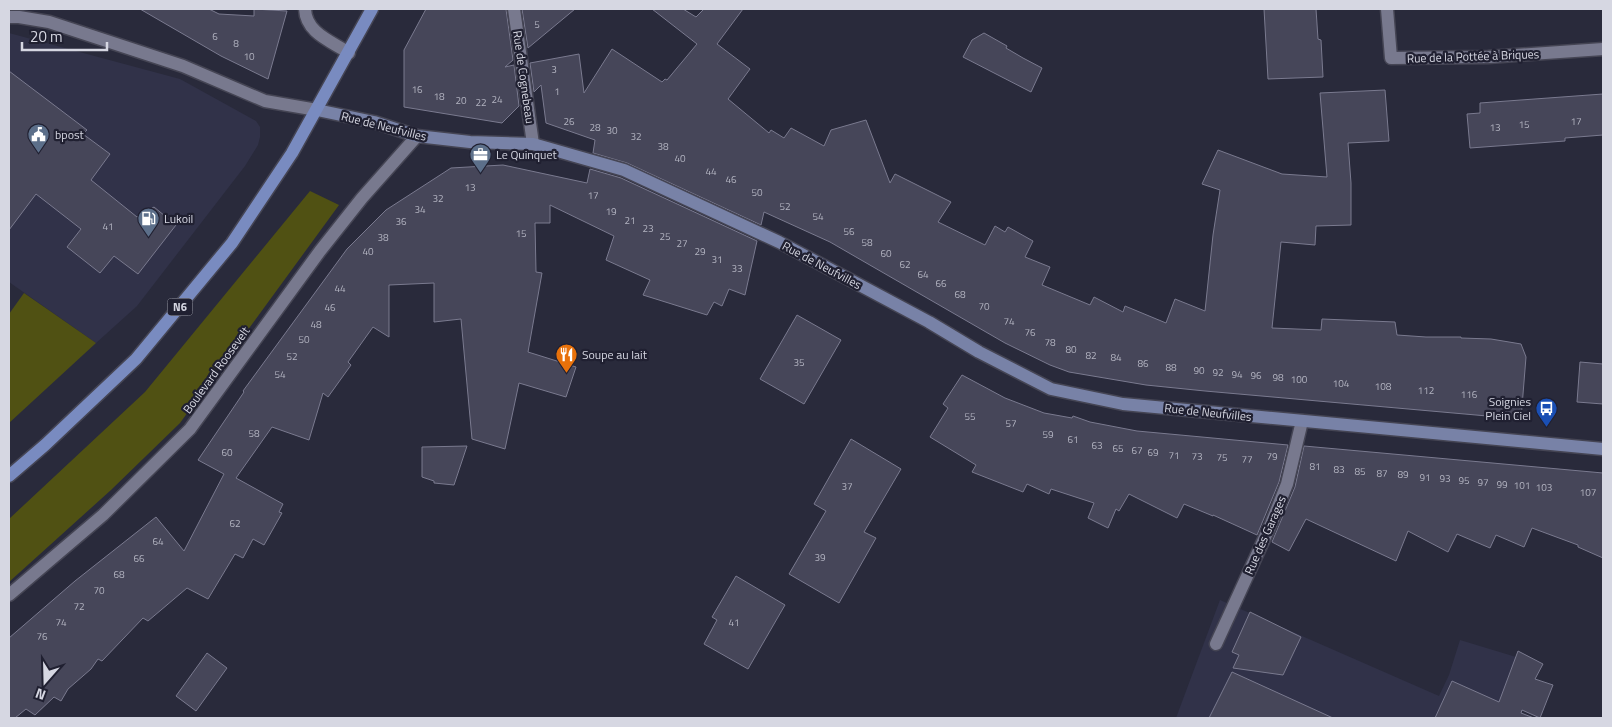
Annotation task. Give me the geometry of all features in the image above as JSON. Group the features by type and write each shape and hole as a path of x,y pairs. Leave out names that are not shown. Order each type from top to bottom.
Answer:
{"main road":[{"name":"N6","path":"9,476 45,445 136,359 232,243 292,153 372,9"},
{"name":"Rue de Neufvilles","path":"317,110 374,122 417,136 470,142 533,144 624,170 779,242 929,322 979,352 1051,389 1123,404 1603,449"}],"street":[{"path":"27,9 49,22"},
{"path":"305,9 305,16 312,30 349,53"},
{"name":"Rue de Cognebeau","path":"514,9 533,144"},
{"name":"Rue de la Pottée à Briques","path":"1386,9 1391,58 1488,57 1603,50"},
{"path":"9,17 49,22"},
{"name":"Rue de Neufvilles","path":"49,22 183,66 265,101 317,110"},
{"name":"Boulevard Roosevelt","path":"9,595 103,514 190,429 320,251 362,198 417,136"},
{"name":"Rue des Garages","path":"1216,644 1277,508 1286,484 1302,421"}],"shaded area":[{"path":"9,33 180,79 256,121 260,127 258,145 245,166 137,306 96,343 9,282"},
{"path":"310,191 339,205 180,423 111,490 9,582 9,519 145,392"},
{"path":"24,293 96,343 9,423 9,314"},
{"path":"1220,600 1439,696 1449,675 1460,640 1539,664 1517,718 1176,718"}],"building":[{"path":"140,9 209,9 219,14 254,16 254,9 287,11 268,79 221,56"},
{"path":"426,9 506,9 513,60 505,67 514,65 519,106 502,123 404,107 404,50"},
{"path":"522,9 575,9 528,48"},
{"path":"652,9 683,9 696,17 704,9 743,9 717,44 750,69 728,99 769,133 771,130 784,138 791,128 824,146 831,130 866,120 890,183 895,174 951,202 938,222 985,245 995,226 1005,232 1008,227 1033,241 1025,257 1050,267 1042,285 1090,305 1094,297 1123,312 1125,306 1166,323 1175,299 1205,311 1220,190 1202,184 1218,150 1282,174 1327,177 1320,93 1385,90 1389,141 1348,143 1351,183 1351,225 1316,226 1315,245 1281,242 1272,328 1321,330 1322,319 1395,322 1397,335 1491,339 1521,344 1526,357 1521,419 1146,385 1069,372 1005,343 830,242 764,212 761,225 627,163 593,153 595,140 546,123 541,85 534,92 530,63 579,54 584,93 612,49 662,82 665,79 667,80 697,44"},
{"path":"1264,9 1316,9 1318,39 1321,40 1323,77 1268,79"},
{"path":"984,33 1042,68 1031,92 963,57 972,40"},
{"path":"9,71 87,130 83,134 110,154 91,180 137,217 154,207 176,225 138,274 114,256 100,273 67,247 81,229 36,194 9,230"},
{"path":"1603,94 1603,135 1565,138 1565,141 1470,148 1467,114 1480,113 1480,103"},
{"path":"503,165 587,183 590,169 621,178 757,241 745,295 729,289 722,306 714,302 707,315 643,295 650,280 606,260 614,236 550,205 550,223 535,223 536,272 542,273 528,352 576,367 566,397 519,383 505,449 472,439 461,319 434,322 434,283 389,285 389,337 373,327 348,362 351,365 328,397 323,393 309,440 272,427 236,478 283,504 279,512 282,513 264,545 253,539 243,558 235,554 208,599 187,588 148,621 143,618 102,661 98,659 91,669 68,689 61,701 54,697 35,715 26,709 15,718 9,718 9,638 75,581 156,517 184,551 224,474 198,460 243,391 347,249 386,210 451,168"},
{"path":"797,315 841,340 804,404 760,379"},
{"path":"1580,362 1603,364 1603,404 1577,402"},
{"path":"962,375 1005,398 1044,413 1072,418 1073,416 1090,422 1137,431 1288,445 1279,482 1257,535 1184,504 1177,518 1129,494 1119,511 1116,509 1108,528 1088,518 1094,503 1051,489 1049,494 1027,484 1023,492 972,472 976,465 930,437 948,408 943,404"},
{"path":"851,439 901,469 864,532 876,538 839,603 789,574 826,511 814,504"},
{"path":"467,446 454,485 434,483 434,481 422,477 422,447"},
{"path":"1304,446 1603,473 1603,558 1578,547 1578,545 1532,528 1524,547 1496,535 1490,548 1457,534 1448,552 1408,531 1396,561 1306,519 1289,551 1272,542 1295,487"},
{"path":"736,576 785,605 748,669 704,644 717,620 712,617"},
{"path":"1250,612 1301,637 1283,675 1233,668 1239,655 1232,652"},
{"path":"1518,651 1543,664 1535,679 1553,685 1540,718 1522,710 1521,713 1534,718 1435,718 1452,681 1499,702"},
{"path":"207,653 227,668 196,711 176,696"},
{"path":"1232,672 1265,687 1333,718 1209,718"}],"place":[{"name":"bpost","path":"39,153"},
{"name":"Le Quinquet","path":"480,173"},
{"name":"Lukoil","path":"148,237"},
{"name":"Soupe au lait","path":"566,373"},
{"name":"Soignies Plein Ciel","path":"1547,427"}]}
